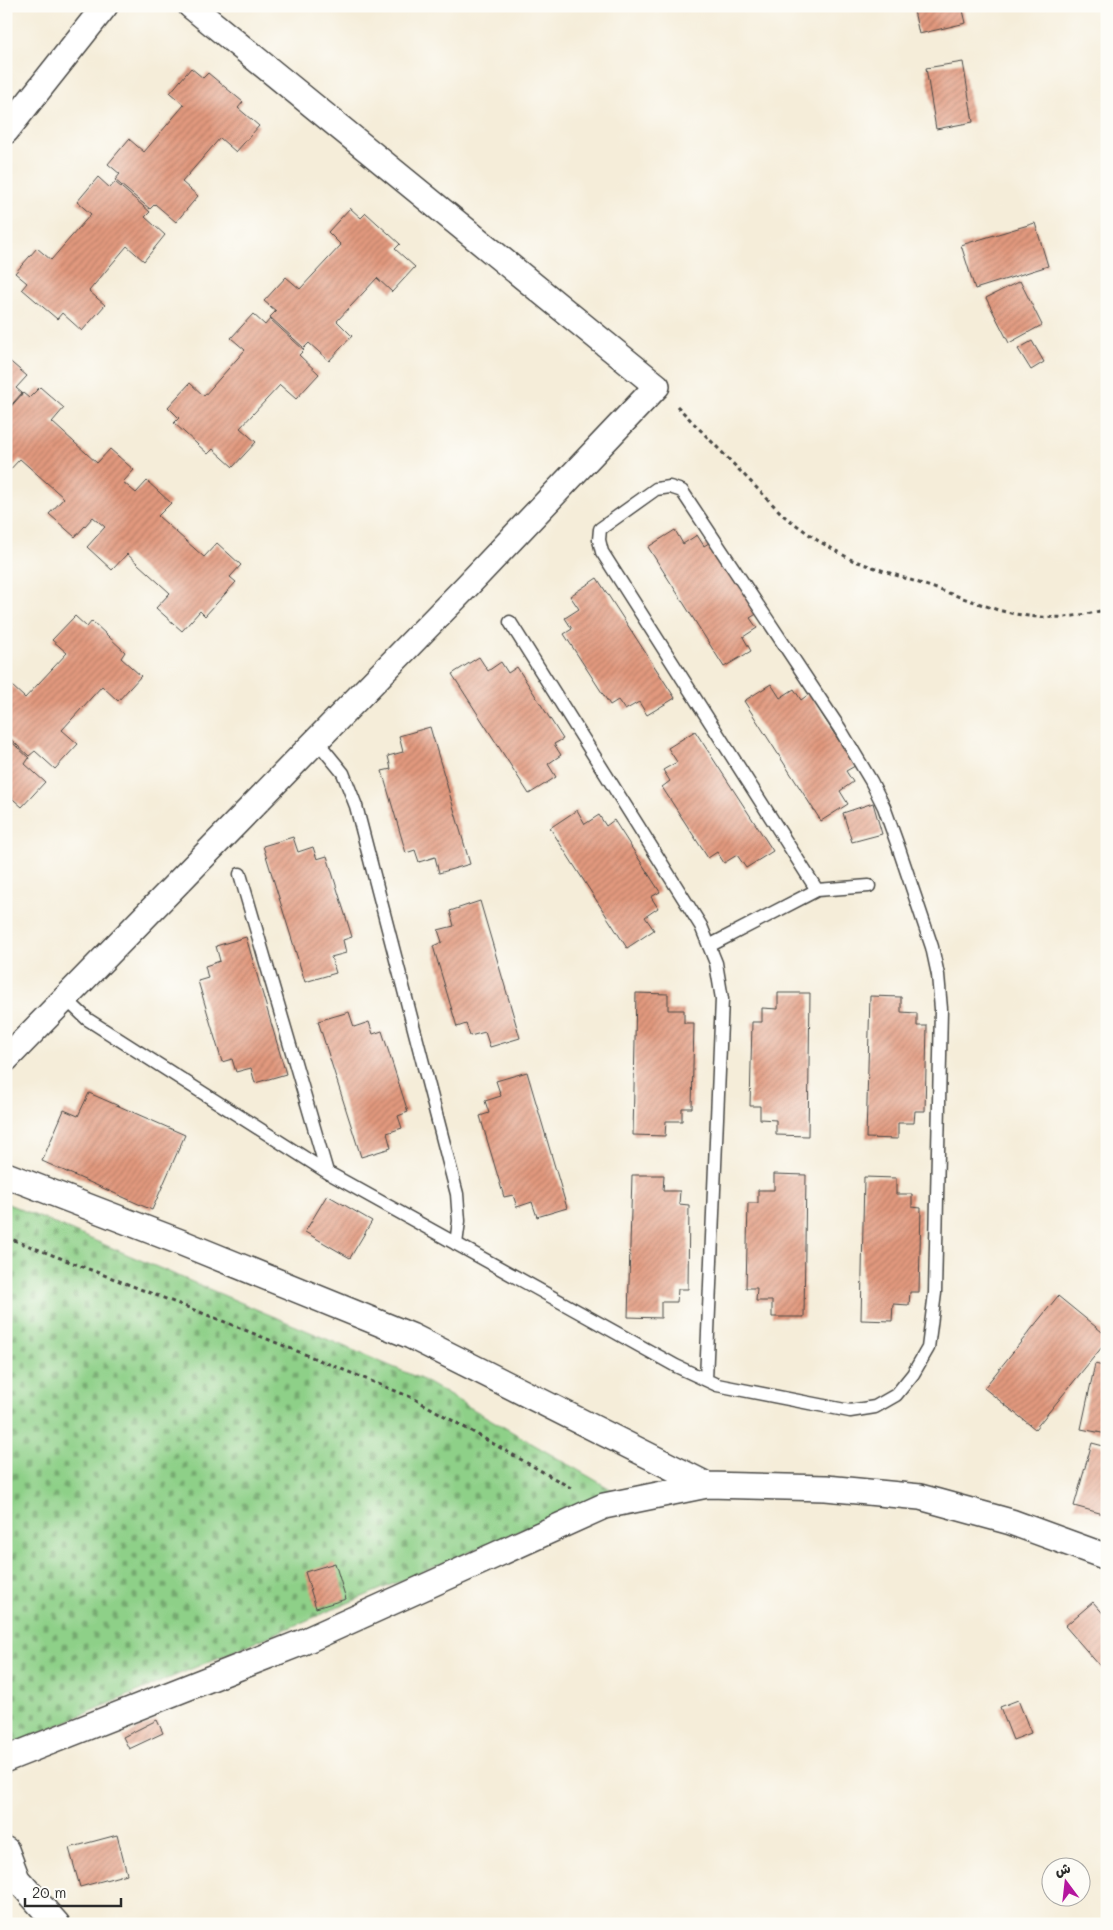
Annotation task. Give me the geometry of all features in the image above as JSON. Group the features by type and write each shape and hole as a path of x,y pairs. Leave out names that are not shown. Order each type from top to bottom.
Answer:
{"street":[{"path":"6,131 105,6"},
{"path":"6,1059 473,579 657,386 191,6"},
{"path":"6,1175 180,1242 411,1336 707,1485"},
{"path":"6,1759 303,1642 604,1506 707,1485 826,1488 920,1497 1011,1522 1107,1557"},
{"path":"6,1850 17,1879 57,1924"}],"lane":[{"path":"65,998 86,1019 327,1172 676,1366 716,1385 850,1411 875,1407 896,1394 913,1374 928,1348 935,1293 941,1010 938,975 932,947 898,846 884,807 871,781 835,721 682,491 670,487 656,490 600,529 599,540 602,552 817,890"},
{"path":"510,622 701,926 716,963 722,999 706,1380"},
{"path":"316,740 343,773 356,806 457,1194 459,1221 456,1244"},
{"path":"240,874 327,1172"},
{"path":"710,946 817,890 869,886"}],"path":[{"path":"657,386 784,516 817,540 852,560 998,610 1021,616 1068,618 1107,609"},
{"path":"6,1237 216,1318 413,1398 604,1506"}],"green space":[{"path":"6,1203 421,1379 614,1491 6,1747"}],"building":[{"path":"913,6 962,6 966,23 919,34"},
{"path":"963,62 973,122 936,129 926,68"},
{"path":"191,68 203,78 208,73 243,102 238,108 259,126 236,152 220,138 182,182 198,196 176,222 155,204 150,209 115,180 120,174 108,164 129,139 144,152 184,105 170,93"},
{"path":"98,177 110,188 115,182 150,212 145,217 165,235 144,261 127,246 89,291 105,305 82,331 62,313 57,319 22,289 27,283 15,273 37,248 51,260 91,214 77,202"},
{"path":"350,208 361,218 366,213 400,244 395,249 415,267 392,292 377,278 337,321 352,336 329,361 309,343 304,348 270,317 276,311 264,301 286,277 300,289 341,245 328,232"},
{"path":"1035,223 1048,266 975,289 961,245"},
{"path":"1020,281 1042,325 1009,343 986,298"},
{"path":"253,314 265,325 270,319 304,350 299,355 319,374 296,399 280,385 240,428 256,442 233,467 213,449 208,454 174,423 179,418 168,407 190,383 204,396 245,350 231,338"},
{"path":"1032,341 1044,362 1031,370 1018,349"},
{"path":"6,358 27,376 16,388 22,393 6,411"},
{"path":"40,387 64,408 52,422 97,463 110,449 134,470 123,482 136,493 147,481 171,503 158,516 204,557 217,543 241,565 230,577 236,582 205,616 200,611 182,631 156,608 170,593 127,554 112,570 87,547 105,527 93,517 75,537 49,514 64,498 20,459 6,474 6,412 23,393 29,398"},
{"path":"675,530 683,544 697,535 704,546 712,541 758,613 750,618 757,628 743,637 751,651 724,667 648,547"},
{"path":"597,578 675,698 647,715 639,702 625,710 618,700 610,705 564,634 572,629 565,618 579,609 570,596"},
{"path":"75,616 87,627 92,621 125,652 121,658 141,676 118,701 102,686 62,730 78,744 55,769 35,751 29,756 6,735 6,691 11,685 25,698 67,653 52,640"},
{"path":"479,657 488,671 501,662 508,673 517,667 563,739 554,744 561,755 548,764 556,777 529,794 452,674"},
{"path":"771,684 780,698 794,689 801,700 809,694 855,766 846,771 853,782 840,791 848,804 821,821 744,701"},
{"path":"430,727 470,864 439,873 435,857 419,862 415,850 406,853 382,771 391,769 388,756 403,752 399,736"},
{"path":"695,731 773,851 746,868 737,855 724,863 717,852 708,858 662,787 670,781 663,770 677,762 668,748"},
{"path":"6,737 29,758 25,764 45,782 22,807 6,793"},
{"path":"873,803 882,834 852,842 843,813"},
{"path":"577,810 585,824 599,815 606,826 614,820 660,892 651,897 658,908 645,917 654,930 627,948 550,828"},
{"path":"293,837 298,852 313,847 317,859 327,856 352,937 343,940 346,953 331,957 336,973 305,982 263,846"},
{"path":"480,901 520,1038 490,1047 485,1032 470,1036 466,1024 457,1027 433,946 442,942 438,930 454,926 450,911"},
{"path":"246,937 286,1074 255,1083 251,1068 236,1072 232,1059 222,1062 198,981 208,978 205,966 220,961 216,946"},
{"path":"636,993 668,994 668,1010 684,1010 684,1023 694,1023 692,1108 682,1108 682,1121 666,1121 665,1136 633,1135"},
{"path":"778,993 810,993 808,1136 776,1135 776,1120 760,1119 760,1106 750,1106 752,1022 762,1022 762,1008 778,1009"},
{"path":"870,996 901,997 901,1012 917,1013 917,1026 927,1026 925,1111 915,1111 914,1123 898,1123 898,1139 866,1138"},
{"path":"349,1012 354,1027 369,1022 373,1034 382,1031 408,1112 398,1116 402,1128 387,1133 391,1148 361,1157 318,1021"},
{"path":"527,1072 567,1208 537,1217 532,1202 517,1207 513,1195 504,1197 480,1116 489,1113 485,1101 501,1096 496,1081"},
{"path":"89,1093 185,1135 152,1210 42,1161 64,1110 78,1116"},
{"path":"774,1174 806,1175 804,1317 772,1317 772,1301 756,1301 757,1288 746,1288 748,1203 758,1203 758,1190 774,1190"},
{"path":"632,1175 664,1175 663,1191 680,1191 679,1204 689,1205 688,1289 678,1289 677,1302 661,1302 661,1318 628,1317"},
{"path":"864,1177 896,1178 896,1194 912,1194 912,1207 921,1208 919,1292 910,1292 909,1305 893,1304 892,1321 861,1320"},
{"path":"327,1195 372,1221 350,1258 305,1232"},
{"path":"1058,1296 1107,1336 1107,1341 1035,1429 984,1388"},
{"path":"1095,1364 1107,1367 1107,1434 1081,1429"},
{"path":"1092,1443 1107,1447 1107,1515 1074,1506"},
{"path":"335,1563 346,1599 316,1608 305,1572"},
{"path":"1093,1602 1107,1618 1107,1674 1065,1626"},
{"path":"1018,1700 1031,1733 1013,1740 1000,1707"},
{"path":"157,1720 163,1733 129,1749 123,1737"},
{"path":"117,1835 127,1874 80,1887 69,1848"}]}
